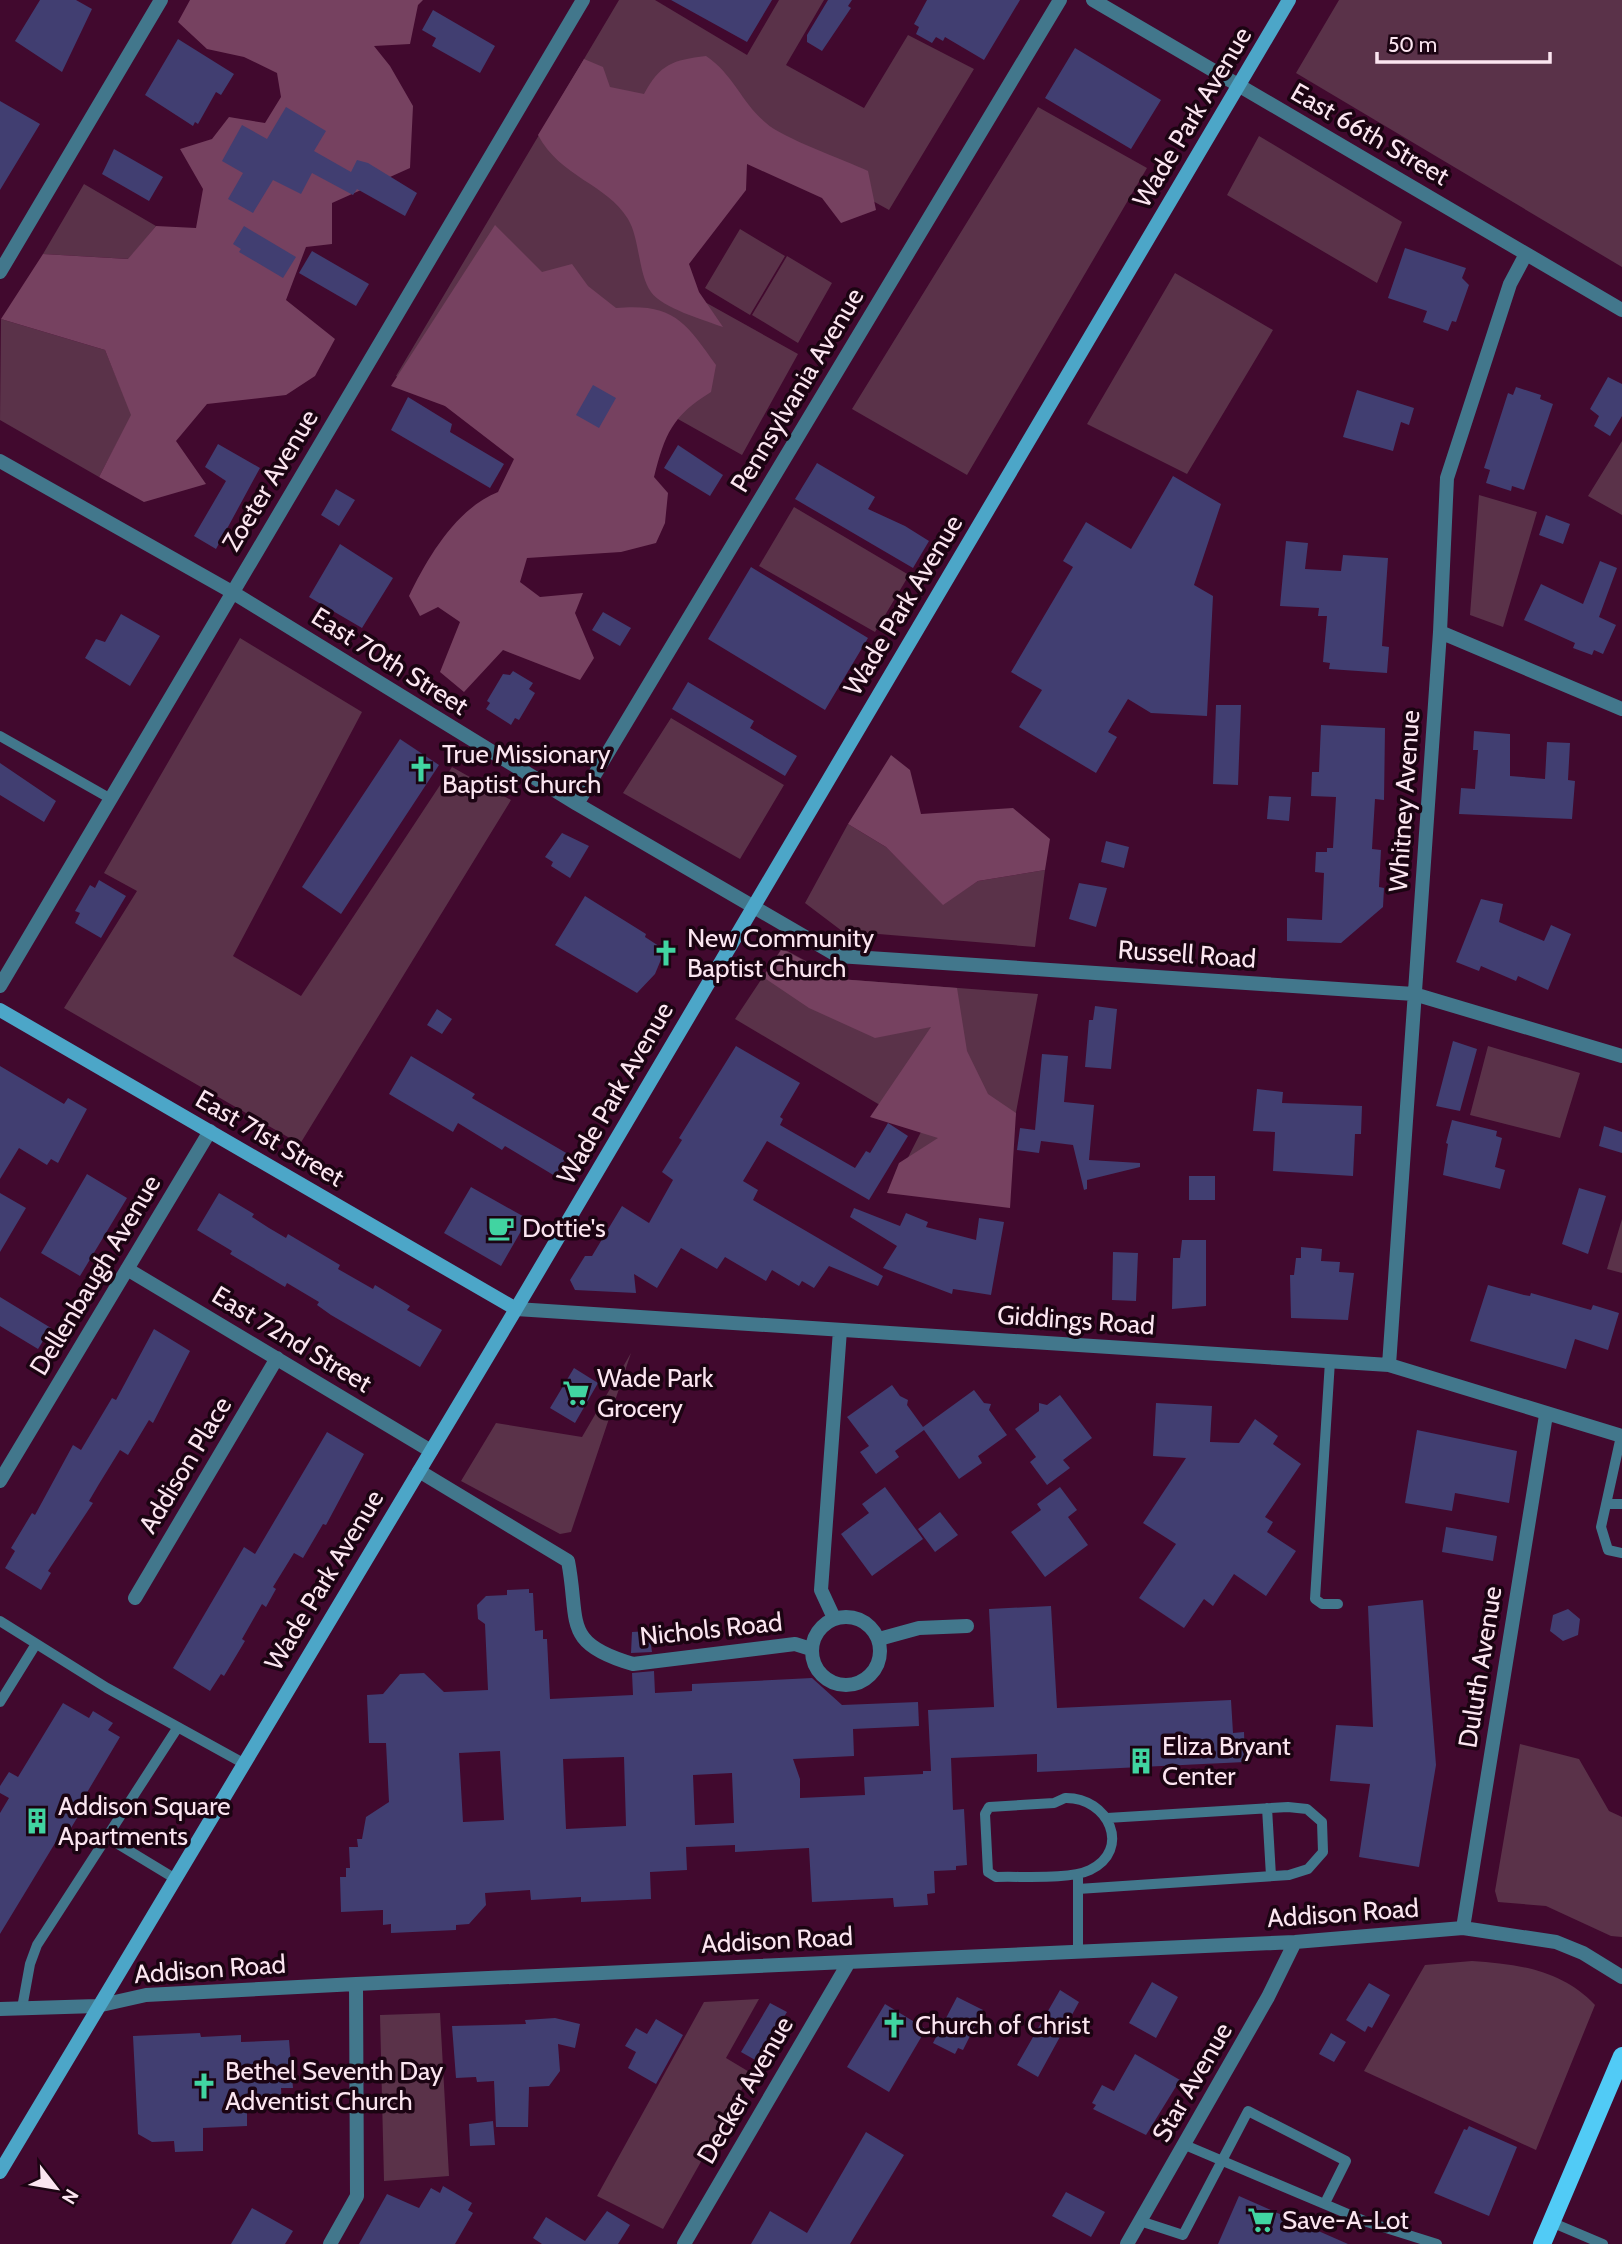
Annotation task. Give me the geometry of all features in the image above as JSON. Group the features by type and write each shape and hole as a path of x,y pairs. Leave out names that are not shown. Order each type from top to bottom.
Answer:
{"main road":[{"path":"1542,2244 1622,2056"}],"street":[{"path":"0,272 161,0"},
{"name":"Zoeter Avenue","path":"0,986 583,0"},
{"name":"Pennsylvania Avenue","path":"577,804 1060,0"},
{"name":"East 66th Street","path":"1093,0 1622,310"},
{"name":"Wade Park Avenue","path":"0,2172 516,1309 1289,0"},
{"name":"Whitney Avenue","path":"1389,1365 1440,632 1447,478 1510,284 1526,254"},
{"name":"East 70th Street","path":"0,461 232,592 577,804 753,907"},
{"path":"1440,632 1622,709"},
{"name":"Russell Road","path":"753,907 838,956 1414,994 1622,1056"},
{"name":"East 71st Street","path":"0,1010 516,1309"},
{"name":"Dellenbaugh Avenue","path":"0,1481 210,1131"},
{"name":"East 72nd Street","path":"127,1269 430,1451"},
{"name":"Giddings Road","path":"516,1309 1389,1365 1622,1436"},
{"path":"840,1329 821,1590 834,1618 848,1616 861,1619 872,1628 879,1639 919,1628 967,1626"},
{"name":"Addison Place","path":"135,1598 277,1358"},
{"name":"Duluth Avenue","path":"1463,1928 1546,1415"},
{"name":"Nichols Road","path":"419,1471 568,1562 574,1592 575,1621 583,1640 611,1657 633,1664 795,1644 811,1649"},
{"name":"Nichols Road","path":"834,1618 823,1625 814,1636 811,1649 813,1662 820,1674 831,1682 857,1684 877,1666 881,1652 879,1639"},
{"name":"Addison Road","path":"0,2009 97,2006 146,1996 356,1984 1295,1942 1463,1928 1556,1942 1583,1953 1622,1977"},
{"name":"Star Avenue","path":"1127,2244 1268,1997 1295,1942"},
{"name":"Decker Avenue","path":"684,2244 849,1962"},
{"path":"330,2244 358,2196 356,1984"}],"lane":[{"path":"0,736 111,799"},
{"path":"1330,1361 1315,1599 1322,1605 1338,1604"},
{"path":"1622,1436 1601,1527 1608,1550 1622,1553"},
{"path":"1606,1504 1622,1504"},
{"path":"0,1621 243,1763"},
{"path":"0,1702 36,1644"},
{"path":"22,2008 30,1964 37,1945 178,1727"},
{"path":"1065,1798 1089,1801 1107,1818 1111,1841 1107,1853 1090,1870 1078,1874 996,1877 988,1872 985,1814 989,1807 1054,1803 1065,1798"},
{"path":"1078,1889 1271,1876 1308,1869 1323,1852 1322,1822 1307,1809 1267,1808 1107,1818"},
{"path":"1267,1808 1271,1876"},
{"path":"108,1838 174,1878"},
{"path":"1078,1874 1078,1952"},
{"path":"1140,2221 1183,2235 1248,2111 1346,2161 1325,2203"},
{"path":"1185,2145 1367,2222 1411,2239 1437,2244"},
{"path":"1551,2222 1603,2244"}],"shaded area":[{"path":"190,0 423,0 418,5 410,44 374,46 390,66 413,106 410,168 332,203 332,244 306,247 286,300 335,339 315,376 286,395 207,404 176,441 206,484 144,502 99,477 131,415 105,350 1,319 43,254 128,259 156,226 196,228 203,189 180,149 212,139 229,117 265,123 281,97 277,73 244,57 207,49 178,22"},
{"path":"619,0 655,0 747,55 779,0 824,0 786,65 864,108 908,35 974,69 889,210 714,113 660,277 798,354 742,455 571,359 518,450 396,376"},
{"path":"1339,0 1622,0 1622,267 1296,73"},
{"path":"706,56 724,72 757,115 774,129 868,171 876,210 841,223 822,198 747,164 746,190 689,264 699,292 723,327 684,313 656,298 647,285 628,219 608,197 558,161 538,135 584,59 603,67 610,87 644,94 656,76 669,65"},
{"path":"1038,107 1147,168 967,475 852,409"},
{"path":"1259,136 1402,222 1377,283 1227,195"},
{"path":"84,184 156,226 129,259 43,254"},
{"path":"495,225 542,272 572,264 588,286 616,308 651,309 676,318 686,326 716,365 711,392 679,418 662,449 654,477 668,493 665,523 656,543 621,552 527,558 520,582 540,597 583,593 575,613 594,658 580,680 503,650 464,692 440,672 460,622 438,607 420,616 409,596 434,550 469,510 498,492 514,459 445,406 391,386"},
{"path":"740,229 785,256 750,315 705,288"},
{"path":"787,256 832,283 798,343 752,315"},
{"path":"1175,273 1273,330 1187,474 1087,424"},
{"path":"1,319 105,350 132,415 99,477 0,420"},
{"path":"1622,441 1622,515 1588,496"},
{"path":"1479,495 1537,512 1503,627 1470,615"},
{"path":"794,507 909,575 875,632 759,566"},
{"path":"240,638 362,712 233,956 301,996 452,767 511,800 300,1144 64,1008 137,891 104,873"},
{"path":"671,718 784,785 740,859 623,793"},
{"path":"891,755 910,770 921,814 1013,808 1050,839 1045,870 978,881 943,905 886,847 848,824"},
{"path":"848,824 886,847 943,904 978,881 1045,870 1035,947 842,931 805,903"},
{"path":"782,948 839,979 1038,994 1001,1193 893,1187 922,1130 735,1019"},
{"path":"782,949 839,979 957,988 967,1051 988,1094 1016,1113 1010,1208 887,1193 899,1163 938,1138 870,1117 931,1027 875,1038 809,1008 763,977"},
{"path":"1488,1046 1580,1073 1560,1138 1470,1115"},
{"path":"1622,1219 1622,1273 1607,1269"},
{"path":"631,1353 571,1532 560,1534 461,1481 496,1423 582,1437"},
{"path":"1520,1744 1579,1759 1609,1811 1622,1817 1622,1937 1611,1936 1546,1906 1498,1902 1495,1891"},
{"path":"1472,1961 1506,1964 1554,1976 1582,1993 1595,2005 1536,2150 1364,2071 1425,1965"},
{"path":"759,1999 726,2058 751,2073 663,2229 597,2196 704,2002"},
{"path":"440,2013 449,2176 384,2181 380,2015"}],"building":[{"path":"40,0 76,0 92,9 62,72 15,41"},
{"path":"671,0 772,0 747,42"},
{"path":"828,0 852,0 848,6 851,8 822,51 807,42 807,35"},
{"path":"927,0 1020,0 984,60 945,37 943,41 936,37 932,43 916,34 919,27 914,24"},
{"path":"433,10 495,46 480,73 432,46 436,38 422,30"},
{"path":"178,39 234,74 221,95 216,92 198,124 195,122 193,126 145,95"},
{"path":"1075,48 1161,100 1131,149 1045,98"},
{"path":"0,101 40,124 0,190"},
{"path":"286,107 326,131 314,151 351,172 357,160 368,163 417,193 405,216 357,189 353,195 312,173 301,194 273,180 253,213 228,199 243,173 222,161 242,125 267,139"},
{"path":"114,149 163,177 149,201 102,174"},
{"path":"244,226 296,257 283,278 239,252 241,249 233,244"},
{"path":"1405,248 1466,268 1462,278 1469,285 1456,322 1452,321 1448,331 1423,322 1427,311 1388,298"},
{"path":"312,251 369,284 356,306 299,273"},
{"path":"1608,377 1622,384 1622,416 1610,436 1594,426 1599,416 1590,409"},
{"path":"593,385 616,398 599,428 576,415"},
{"path":"1516,387 1541,395 1540,399 1553,404 1524,490 1512,486 1511,491 1486,483 1490,470 1484,468 1508,393 1513,395"},
{"path":"1357,390 1414,408 1409,425 1401,422 1393,451 1343,437"},
{"path":"408,397 452,424 450,432 504,464 490,488 391,430"},
{"path":"218,444 260,468 216,549 194,536 226,481 205,467"},
{"path":"678,445 723,475 710,496 664,468"},
{"path":"817,463 875,497 868,509 905,526 929,541 913,568 795,499"},
{"path":"1173,476 1221,504 1194,585 1213,596 1207,716 1151,713 1128,699 1108,732 1117,737 1096,773 1019,727 1042,690 1011,672 1073,567 1063,561 1086,522 1131,549"},
{"path":"336,489 355,500 339,526 321,515"},
{"path":"1546,515 1570,524 1563,544 1539,535"},
{"path":"1286,541 1308,543 1305,569 1341,571 1343,555 1388,558 1382,646 1389,647 1387,673 1329,669 1330,663 1323,662 1327,616 1318,616 1319,608 1280,606"},
{"path":"340,544 393,578 362,628 309,597"},
{"path":"1600,561 1617,568 1599,617 1616,625 1603,654 1594,650 1592,655 1573,648 1575,643 1524,620 1541,584 1583,604"},
{"path":"751,567 868,638 825,710 708,639"},
{"path":"603,612 631,628 620,646 592,630"},
{"path":"121,614 160,636 130,686 85,658 96,639 105,642"},
{"path":"513,671 533,683 529,689 535,693 519,720 515,718 511,725 486,709 490,703 487,701 503,674 510,675"},
{"path":"688,682 754,721 750,728 797,756 785,776 672,709"},
{"path":"1216,705 1241,705 1238,785 1213,784"},
{"path":"1321,725 1385,728 1384,800 1375,799 1372,849 1381,850 1379,887 1384,888 1383,907 1341,943 1287,941 1287,918 1322,920 1324,873 1315,872 1316,852 1327,852 1327,848 1333,848 1336,797 1311,796 1312,772 1319,772"},
{"path":"1474,731 1510,734 1510,776 1545,779 1547,742 1570,743 1568,780 1575,781 1572,819 1459,814 1461,788 1475,789 1478,750 1473,750"},
{"path":"400,739 439,765 341,914 302,887"},
{"path":"0,763 56,801 44,822 0,795"},
{"path":"1269,796 1291,797 1289,821 1267,819"},
{"path":"562,833 589,846 570,878 551,866 553,862 545,857"},
{"path":"1106,841 1129,847 1124,868 1101,862"},
{"path":"99,880 126,896 101,938 75,923 80,913 75,911 90,885 95,888"},
{"path":"1079,883 1107,888 1096,927 1069,919"},
{"path":"585,896 646,934 645,937 665,950 655,974 637,993 555,945"},
{"path":"1481,899 1503,904 1499,922 1544,941 1551,925 1571,934 1548,990 1518,976 1516,981 1481,966 1479,971 1456,962"},
{"path":"1095,1006 1117,1009 1111,1069 1085,1067 1089,1020 1093,1020"},
{"path":"437,1009 452,1019 442,1034 427,1025"},
{"path":"1453,1041 1477,1049 1460,1111 1436,1106"},
{"path":"736,1046 800,1083 780,1117 783,1119 780,1125 855,1168 866,1151 870,1153 888,1123 908,1136 869,1200 767,1141 743,1181 758,1190 753,1200 883,1276 878,1286 829,1266 814,1288 802,1281 799,1286 772,1270 766,1281 725,1257 717,1269 681,1248 657,1288 634,1274 636,1293 575,1290 570,1280 585,1256 592,1256 622,1206 649,1223 673,1180 662,1172 682,1140 679,1138"},
{"path":"1042,1054 1068,1056 1064,1102 1094,1105 1089,1160 1140,1163 1140,1167 1087,1180 1087,1189 1084,1190 1073,1145 1041,1141 1039,1153 1017,1150 1020,1128 1035,1130"},
{"path":"411,1056 475,1094 472,1098 568,1154 555,1176 505,1146 502,1150 458,1123 453,1132 389,1094"},
{"path":"0,1066 64,1104 68,1098 87,1109 58,1163 51,1159 47,1165 19,1148 0,1179"},
{"path":"1257,1089 1283,1092 1282,1103 1362,1106 1361,1134 1355,1134 1353,1176 1273,1171 1275,1132 1253,1131"},
{"path":"1452,1120 1497,1131 1496,1136 1502,1138 1495,1167 1505,1170 1500,1189 1443,1175 1446,1143"},
{"path":"1604,1126 1622,1132 1622,1153 1599,1146"},
{"path":"87,1174 127,1198 80,1276 41,1253"},
{"path":"1189,1176 1215,1176 1215,1200 1189,1200"},
{"path":"471,1187 528,1219 501,1266 444,1233"},
{"path":"1579,1188 1606,1196 1588,1254 1562,1244"},
{"path":"0,1193 26,1208 0,1252"},
{"path":"219,1193 254,1214 252,1217 269,1228 286,1238 288,1234 340,1265 338,1269 373,1289 375,1285 410,1306 407,1310 442,1330 420,1367 331,1315 317,1305 319,1302 287,1283 285,1287 230,1254 232,1251 197,1230"},
{"path":"854,1208 900,1226 906,1213 928,1222 926,1227 976,1240 979,1218 1004,1222 991,1295 953,1289 952,1294 883,1268 897,1246 850,1217"},
{"path":"1182,1240 1206,1240 1206,1306 1172,1309 1173,1258 1180,1258"},
{"path":"1301,1247 1322,1249 1321,1261 1340,1262 1339,1272 1354,1273 1348,1320 1291,1318 1290,1275 1294,1275 1296,1258 1301,1258"},
{"path":"1113,1252 1138,1253 1136,1301 1112,1300"},
{"path":"1488,1285 1524,1295 1530,1296 1531,1293 1591,1310 1593,1305 1619,1313 1608,1350 1575,1339 1566,1369 1470,1341"},
{"path":"0,1297 51,1328 38,1349 0,1326"},
{"path":"154,1329 190,1351 153,1423 149,1420 128,1455 120,1450 89,1501 93,1503 48,1571 51,1573 41,1590 5,1568 15,1551 11,1548 32,1513 35,1515 73,1445 81,1450 112,1398 116,1400"},
{"name":"Wade Park Grocery","path":"574,1368 598,1383 575,1423 550,1408"},
{"path":"892,1385 900,1396 908,1400 907,1405 923,1427 974,1390 984,1403 991,1404 989,1410 1007,1435 978,1456 982,1463 959,1479 924,1430 895,1451 899,1457 876,1474 860,1452 869,1446 847,1417"},
{"path":"1060,1395 1092,1438 1063,1460 1070,1468 1047,1485 1030,1462 1036,1457 1015,1429 1039,1411 1039,1403 1047,1405"},
{"path":"1156,1403 1212,1406 1210,1442 1239,1443 1255,1419 1278,1436 1273,1444 1301,1464 1265,1517 1273,1522 1267,1532 1296,1551 1266,1596 1234,1574 1213,1606 1204,1599 1184,1628 1139,1598 1176,1544 1143,1523 1186,1458 1153,1456"},
{"path":"1417,1430 1517,1451 1509,1503 1455,1493 1452,1511 1405,1503"},
{"path":"327,1432 364,1454 326,1525 323,1524 303,1558 294,1553 273,1587 276,1589 266,1607 262,1604 242,1639 245,1641 224,1676 221,1674 210,1691 173,1668 244,1547 255,1554"},
{"path":"885,1487 923,1539 872,1576 841,1534 869,1513 862,1504"},
{"path":"1060,1487 1077,1510 1068,1517 1088,1545 1045,1577 1011,1532 1041,1510 1037,1504"},
{"path":"940,1512 958,1535 935,1552 918,1529"},
{"path":"1446,1527 1497,1536 1493,1561 1442,1552"},
{"name":"Eliza Bryant Center","path":"529,1589 529,1593 533,1593 535,1631 543,1630 543,1639 547,1639 550,1699 633,1695 632,1673 654,1671 655,1693 692,1691 692,1684 812,1678 842,1705 918,1702 919,1726 853,1729 854,1756 793,1759 800,1779 800,1798 865,1795 864,1777 923,1774 923,1771 931,1771 928,1710 994,1707 989,1609 1051,1606 1057,1708 1231,1700 1233,1733 1244,1732 1245,1762 1037,1772 1037,1754 951,1758 953,1810 964,1809 967,1865 956,1866 956,1870 934,1871 935,1893 927,1894 928,1905 894,1907 893,1898 812,1902 809,1848 735,1852 735,1845 686,1847 687,1870 650,1872 651,1899 581,1902 581,1897 531,1900 530,1890 485,1893 486,1905 469,1924 456,1925 456,1930 391,1933 391,1924 383,1925 383,1910 341,1912 340,1877 346,1877 346,1868 350,1868 349,1847 358,1847 357,1839 362,1839 366,1817 389,1802 386,1743 369,1743 367,1695 383,1694 400,1674 424,1673 444,1692 488,1690 485,1624 478,1619 477,1605 486,1596 507,1595 507,1590","holes":["500,1751 504,1820 463,1822 459,1753","624,1757 626,1826 566,1829 563,1759","732,1773 734,1823 695,1825 693,1775"]},
{"path":"1423,1600 1436,1765 1419,1867 1359,1857 1370,1784 1330,1781 1336,1725 1373,1727 1368,1606"},
{"path":"1568,1609 1580,1619 1578,1635 1563,1641 1550,1631 1553,1615"},
{"path":"649,1631 652,1652 631,1653 632,1632"},
{"name":"Addison Square Apartments","path":"63,1703 89,1718 93,1711 113,1723 108,1730 120,1737 76,1811 80,1813 68,1833 63,1830 0,1934 0,1813 9,1798 0,1793 0,1786 9,1772 18,1777"},
{"path":"1152,1982 1178,1997 1156,2038 1129,2023"},
{"path":"1369,1983 1390,1995 1372,2028 1368,2026 1365,2032 1346,2020"},
{"path":"1060,1990 1079,2002 1038,2077 1017,2065"},
{"path":"957,1997 983,2010 963,2050 958,2048 955,2054 933,2043"},
{"path":"770,2003 787,2012 757,2061 741,2052"},
{"path":"885,2004 926,2029 889,2092 847,2067"},
{"path":"555,2018 580,2024 575,2048 558,2044 560,2071 549,2086 529,2087 528,2127 496,2127 494,2081 477,2082 476,2077 456,2078 452,2026 526,2024 525,2020"},
{"path":"656,2019 683,2035 656,2084 628,2068 636,2052 625,2046 636,2028 647,2034"},
{"path":"200,2033 201,2037 241,2035 241,2042 289,2040 293,2088 281,2088 282,2108 247,2110 247,2126 203,2128 203,2151 175,2152 174,2141 152,2142 138,2134 133,2036"},
{"path":"1331,2033 1346,2042 1334,2062 1319,2054"},
{"path":"1135,2054 1180,2080 1146,2135 1093,2109 1096,2105 1092,2103 1102,2085 1114,2091"},
{"path":"493,2121 495,2145 470,2146 469,2124"},
{"path":"1469,2126 1517,2147 1489,2216 1434,2193 1464,2129 1467,2130"},
{"path":"866,2132 904,2155 850,2244 751,2244 770,2211 807,2233"},
{"path":"443,2186 472,2203 468,2210 473,2213 455,2244 359,2244 387,2194 419,2208 431,2188 440,2193"},
{"path":"1066,2192 1105,2212 1091,2237 1052,2216"},
{"name":"Save-A-Lot","path":"1239,2196 1348,2244 1218,2244"},
{"path":"252,2208 293,2231 285,2244 231,2244"},
{"path":"607,2211 630,2225 618,2244 542,2244 533,2238 546,2217 585,2241"}],"place":[{"name":"True Missionary Baptist Church","path":"421,769"},
{"name":"New Community Baptist Church","path":"666,953"},
{"name":"Dottie's","path":"501,1228"},
{"name":"Wade Park Grocery","path":"576,1393"},
{"name":"Eliza Bryant Center","path":"1141,1761"},
{"name":"Addison Square Apartments","path":"37,1821"},
{"name":"Church of Christ","path":"894,2025"},
{"name":"Bethel Seventh Day Adventist Church","path":"204,2086"},
{"name":"Save-A-Lot","path":"1261,2220"}]}
